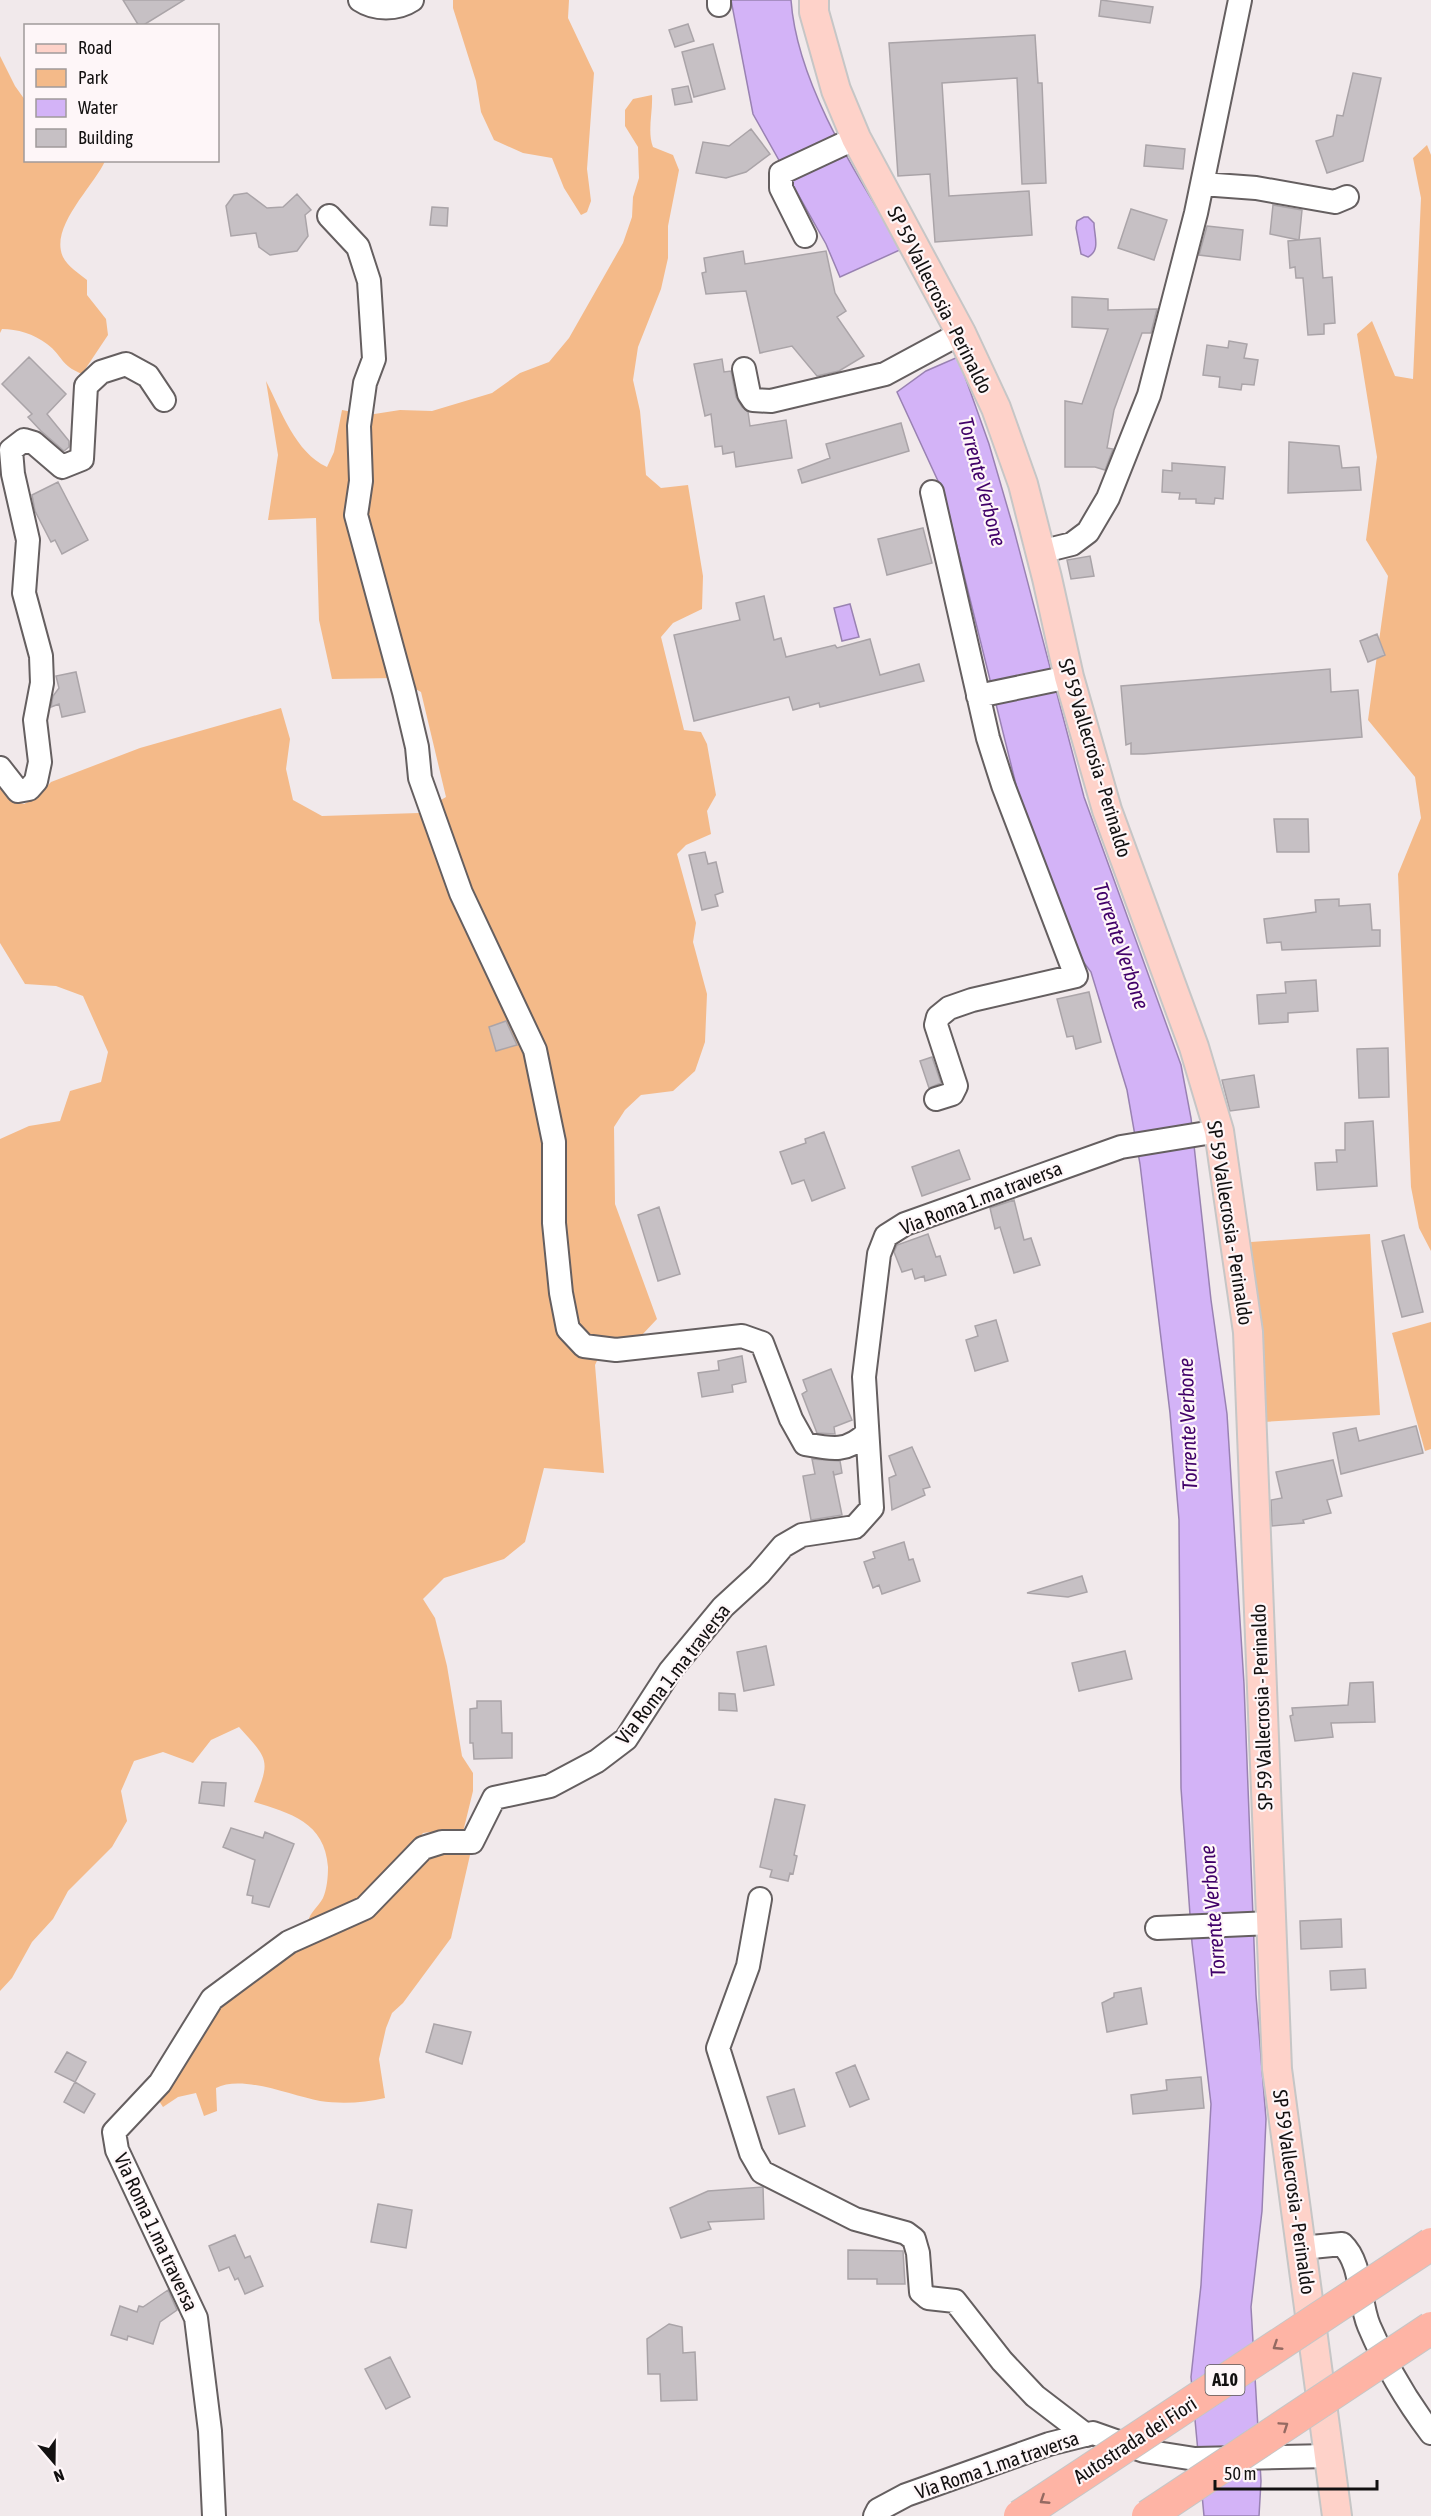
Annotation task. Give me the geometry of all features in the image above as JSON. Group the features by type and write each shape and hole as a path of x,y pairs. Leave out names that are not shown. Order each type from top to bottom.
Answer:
{"highway":[{"name":"Autostrada dei Fiori","path":"1020,2516 1431,2244"},
{"path":"1148,2516 1431,2328"}],"main road":[{"name":"SP 59 Vallecrosia - Perinaldo","path":"814,0 814,12 850,140 961,333 996,408 1023,484 1041,552 1064,678 1107,810 1194,1047 1208,1132 1248,1332 1262,1923 1277,2069 1337,2516"}],"street":[{"path":"360,0 365,4 383,8 406,4 412,0"},
{"path":"1041,552 1072,544 1088,532 1108,498 1149,395 1202,184 1240,0"},
{"path":"805,236 781,188 781,173 850,140"},
{"path":"1202,184 1256,188 1335,202 1347,197"},
{"path":"329,216 358,247 369,281 374,359 365,383 359,426 361,481 356,515 404,692 417,747 420,778 460,893 535,1050 554,1142 554,1223 561,1293 568,1329 584,1346 616,1350 742,1336 762,1343 791,1419 805,1444 830,1449 855,1444 867,1433"},
{"path":"744,369 749,394 753,400 771,401 885,374 961,333"},
{"path":"0,768 18,790 29,789 36,781 40,762 35,720 42,683 41,656 24,593 28,540 13,474 11,450 24,440 34,443 62,467 82,459 86,386 101,372 109,369 126,364 148,376 164,400"},
{"path":"932,492 982,695 988,738 1003,785 1076,976 972,1000 949,1008 938,1017 936,1025 956,1086 952,1094 936,1099"},
{"path":"982,695 1064,678"},
{"name":"Via Roma 1.ma traversa","path":"214,2516 210,2431 196,2318 117,2150 114,2132 160,2083 212,1999 289,1942 365,1908 423,1848 442,1842 472,1842 494,1798 549,1786 597,1761 626,1739 670,1671 723,1607 759,1574 783,1546 802,1535 855,1527 872,1508 864,1377 879,1254 886,1236 905,1224 1121,1147 1208,1132"},
{"path":"760,1899 748,1966 718,2048 751,2153 762,2172 855,2219 906,2233 914,2239 918,2253 921,2292 928,2298 955,2301 1002,2361 1035,2396 1086,2435"},
{"path":"1157,1928 1262,1923"},
{"path":"1301,2248 1342,2244 1352,2253 1368,2324 1406,2400 1431,2433"},
{"name":"Via Roma 1.ma traversa","path":"875,2516 878,2510 906,2495 1048,2444 1093,2433 1144,2451 1195,2459 1329,2456"}],"green space":[{"path":"453,0 569,0 568,18 594,73 587,169 591,201 587,212 581,215 564,188 552,158 523,153 494,140 481,112 476,81 453,8"},
{"path":"0,56 24,99 24,162 104,162 67,220 60,245 65,260 87,280 87,295 106,319 108,335 82,374 65,364 52,348 37,337 14,330 2,329 0,333"},
{"path":"652,95 650,128 653,147 673,155 679,170 668,226 668,258 661,289 638,347 633,380 640,411 646,475 661,488 688,485 703,576 702,609 673,623 661,637 684,730 701,732 707,744 716,795 707,811 711,834 686,845 677,854 696,923 693,942 707,994 705,1042 695,1071 673,1091 641,1095 625,1110 614,1127 615,1204 657,1319 641,1336 606,1342 595,1365 604,1473 544,1468 525,1542 504,1559 444,1578 423,1599 435,1618 447,1666 462,1756 473,1773 473,1791 463,1832 445,1837 430,1832 423,1833 369,1898 308,1922 325,1891 328,1867 325,1852 320,1839 303,1822 280,1810 254,1802 263,1777 264,1762 257,1747 239,1727 211,1740 193,1763 163,1752 134,1761 121,1791 127,1821 112,1847 68,1891 53,1919 32,1942 12,1978 0,1991 0,1139 29,1126 60,1121 70,1091 101,1082 108,1052 83,996 56,986 25,984 0,943 0,787 8,799 24,804 37,797 51,782 140,748 281,708 290,739 286,769 293,800 322,816 419,813 446,797 421,692 395,678 332,679 319,620 316,518 268,520 278,455 266,381 290,430 306,452 327,467 334,452 342,410 368,415 400,410 432,411 492,393 520,373 549,362 569,338 623,243 632,217 633,197 639,178 638,147 625,126 625,110 633,99"},
{"path":"1427,145 1431,155 1431,1251 1419,1228 1411,1187 1398,874 1421,818 1415,777 1368,720 1388,576 1366,540 1377,457 1357,334 1372,321 1395,376 1413,379 1421,198 1413,158"},
{"path":"1370,1234 1380,1415 1263,1422 1251,1242"},
{"path":"1431,1322 1431,1449 1425,1451 1392,1333"},
{"path":"444,1851 470,1855 451,1938 403,2003 392,2013 379,2059 385,2098 361,2102 328,2102 267,2087 239,2083 216,2088 217,2111 204,2116 196,2093 178,2097 163,2107 159,2101 207,2022 230,1992 427,1855"}],"water":[{"path":"731,0 791,0 796,32 817,97 849,161 902,249 840,277 826,244 753,114"},
{"path":"1088,217 1094,223 1096,238 1096,247 1088,257 1081,254 1076,228 1077,221"},
{"name":"Torrente Verbone","path":"958,357 989,444 1014,530 1084,797 1181,1065 1191,1118 1211,1300 1227,1414 1244,1684 1256,1995 1266,2119 1262,2211 1251,2307 1261,2481 1259,2516 1204,2516 1191,2377 1201,2285 1211,2104 1192,1943 1181,1788 1179,1520 1170,1413 1140,1164 1127,1090 1091,972 1079,956 1023,813 944,494 897,392 926,371"},
{"path":"850,604 859,637 842,641 834,608"}],"building":[{"path":"123,0 184,0 145,24 138,24"},
{"path":"1101,0 1153,7 1150,23 1099,16"},
{"path":"688,24 694,41 675,47 669,30"},
{"path":"1035,35 1038,83 1042,83 1046,183 1022,184 1017,78 942,83 949,196 1029,191 1032,235 935,242 930,174 898,176 889,43"},
{"path":"713,44 725,89 694,97 682,52"},
{"path":"1353,73 1381,78 1363,161 1327,173 1316,141 1333,136 1337,115 1343,116"},
{"path":"688,86 692,102 675,105 672,89"},
{"path":"751,129 770,154 746,172 726,178 696,173 703,142 729,146"},
{"path":"1146,145 1185,149 1183,169 1144,166"},
{"path":"247,193 267,208 283,207 297,194 311,210 305,215 308,236 297,251 270,255 259,247 256,233 231,236 226,206 234,195"},
{"path":"1273,205 1302,210 1299,240 1270,234"},
{"path":"432,207 448,208 447,226 430,225"},
{"path":"1131,209 1167,220 1154,260 1118,248"},
{"path":"1207,226 1243,230 1240,260 1199,255"},
{"path":"1320,238 1323,278 1332,277 1335,323 1324,324 1324,334 1308,335 1303,278 1296,278 1295,267 1290,268 1288,241"},
{"path":"743,251 745,264 826,251 835,293 846,311 837,317 864,356 839,371 817,376 792,346 760,353 746,291 706,294 702,273 706,272 704,258"},
{"path":"1072,297 1108,299 1108,310 1157,309 1151,333 1142,333 1114,410 1107,448 1113,449 1105,470 1095,467 1065,467 1065,401 1082,404 1108,329 1072,327"},
{"path":"1229,341 1247,344 1244,358 1258,360 1254,385 1242,384 1241,390 1219,387 1220,377 1203,375 1207,345 1228,348"},
{"path":"29,357 66,394 47,414 69,441 69,447 64,451 28,417 32,414 2,384"},
{"path":"722,359 724,372 731,371 736,397 748,412 750,426 786,420 792,458 736,467 734,452 723,454 722,446 715,447 711,414 705,416 694,364"},
{"path":"901,423 909,451 802,483 798,470 830,458 826,444"},
{"path":"1289,442 1339,446 1342,468 1359,467 1361,490 1288,493"},
{"path":"1172,463 1225,467 1223,499 1215,498 1214,504 1196,503 1196,499 1179,499 1180,493 1162,492 1163,470 1172,471"},
{"path":"58,482 88,540 62,554 55,540 51,542 35,511 32,495"},
{"path":"923,528 932,563 887,575 878,539"},
{"path":"1090,556 1094,576 1071,579 1067,560"},
{"path":"764,596 774,640 781,638 786,657 835,645 837,648 870,639 880,675 919,664 924,681 820,707 819,703 793,710 789,697 694,721 674,635 740,620 736,603"},
{"path":"1377,634 1385,655 1368,662 1360,641"},
{"path":"1330,669 1331,692 1358,690 1362,737 1144,754 1131,754 1131,743 1126,745 1121,686"},
{"path":"76,672 85,712 62,717 59,704 51,707 53,696 59,688 56,676"},
{"path":"1274,819 1308,819 1309,852 1277,852"},
{"path":"705,852 708,864 716,862 723,892 715,895 718,906 702,910 689,855"},
{"path":"1339,899 1339,906 1370,904 1372,930 1380,930 1380,946 1282,950 1281,942 1267,943 1264,919 1316,912 1315,900"},
{"path":"1316,980 1318,1011 1288,1013 1288,1022 1259,1024 1257,995 1286,993 1285,982"},
{"path":"1089,992 1101,1042 1076,1049 1073,1036 1067,1037 1057,999"},
{"path":"506,1021 517,1045 496,1051 489,1027"},
{"path":"1388,1048 1389,1097 1359,1098 1357,1049"},
{"path":"932,1057 941,1083 929,1088 920,1061"},
{"path":"1254,1075 1259,1107 1230,1111 1222,1080"},
{"path":"1373,1121 1377,1186 1317,1190 1315,1163 1337,1162 1336,1150 1345,1150 1345,1123"},
{"path":"824,1132 845,1188 812,1201 804,1180 792,1184 780,1152 806,1143 805,1139"},
{"path":"959,1150 970,1179 922,1196 912,1167"},
{"path":"1014,1200 1024,1240 1031,1238 1040,1265 1014,1273 1000,1227 995,1229 990,1208"},
{"path":"659,1207 680,1274 658,1281 638,1215"},
{"path":"928,1234 936,1257 940,1256 946,1275 925,1281 924,1276 915,1279 912,1269 902,1272 894,1252 897,1245"},
{"path":"1404,1235 1423,1312 1402,1317 1382,1241"},
{"path":"996,1320 1008,1361 975,1371 966,1340 978,1336 975,1326"},
{"path":"742,1356 746,1382 732,1385 733,1392 702,1397 698,1373 719,1370 718,1361"},
{"path":"831,1369 852,1420 834,1427 835,1434 817,1433 802,1394 807,1391 803,1380"},
{"path":"1416,1426 1423,1453 1341,1474 1333,1433 1356,1428 1359,1441"},
{"path":"912,1447 930,1487 923,1489 925,1495 892,1510 889,1478 896,1475 889,1456"},
{"path":"812,1459 840,1461 842,1473 834,1475 833,1471 842,1515 811,1520 803,1476 815,1474"},
{"path":"1333,1460 1342,1496 1327,1500 1331,1513 1303,1520 1304,1523 1272,1526 1271,1500 1282,1498 1276,1472"},
{"path":"904,1542 909,1560 913,1559 920,1581 882,1594 879,1585 873,1588 864,1562 875,1558 873,1552"},
{"path":"1082,1576 1087,1592 1068,1597 1027,1593"},
{"path":"766,1646 774,1685 744,1691 737,1652"},
{"path":"1125,1651 1132,1679 1079,1691 1072,1663"},
{"path":"1373,1682 1375,1722 1331,1723 1333,1737 1295,1741 1290,1716 1293,1715 1292,1708 1348,1705 1350,1683"},
{"path":"719,1693 735,1694 737,1711 719,1710"},
{"path":"477,1701 501,1701 502,1733 512,1733 512,1758 474,1759 473,1743 470,1743 470,1709 477,1708"},
{"path":"202,1782 226,1783 224,1806 199,1803"},
{"path":"775,1799 805,1805 794,1855 797,1856 793,1874 790,1873 788,1881 770,1877 772,1870 760,1867"},
{"path":"231,1828 263,1838 265,1832 294,1844 269,1907 252,1903 253,1896 247,1895 255,1860 223,1847"},
{"path":"1341,1919 1342,1947 1301,1949 1300,1921"},
{"path":"1365,1969 1366,1988 1331,1990 1330,1971"},
{"path":"1141,1988 1147,2024 1107,2032 1102,2003 1114,1997 1114,1993"},
{"path":"434,2024 471,2032 462,2064 426,2052"},
{"path":"67,2052 86,2062 75,2082 55,2072"},
{"path":"855,2065 869,2099 850,2107 836,2073"},
{"path":"1201,2077 1204,2108 1133,2114 1131,2095 1167,2090 1166,2080"},
{"path":"75,2082 95,2094 84,2113 64,2102"},
{"path":"794,2089 805,2126 779,2134 767,2097"},
{"path":"763,2187 764,2219 708,2222 711,2229 681,2238 670,2208 708,2191"},
{"path":"378,2204 412,2210 406,2248 371,2242"},
{"path":"235,2235 245,2258 250,2256 263,2286 245,2294 238,2278 235,2280 229,2267 219,2271 209,2246"},
{"path":"848,2250 903,2251 905,2284 877,2284 877,2279 848,2279"},
{"path":"168,2290 177,2310 160,2322 153,2344 128,2336 127,2340 111,2335 120,2306 137,2312 139,2306 143,2307"},
{"path":"669,2324 682,2327 683,2353 695,2352 697,2400 661,2401 660,2374 648,2374 647,2339"},
{"path":"390,2357 410,2397 386,2409 365,2369"}]}
